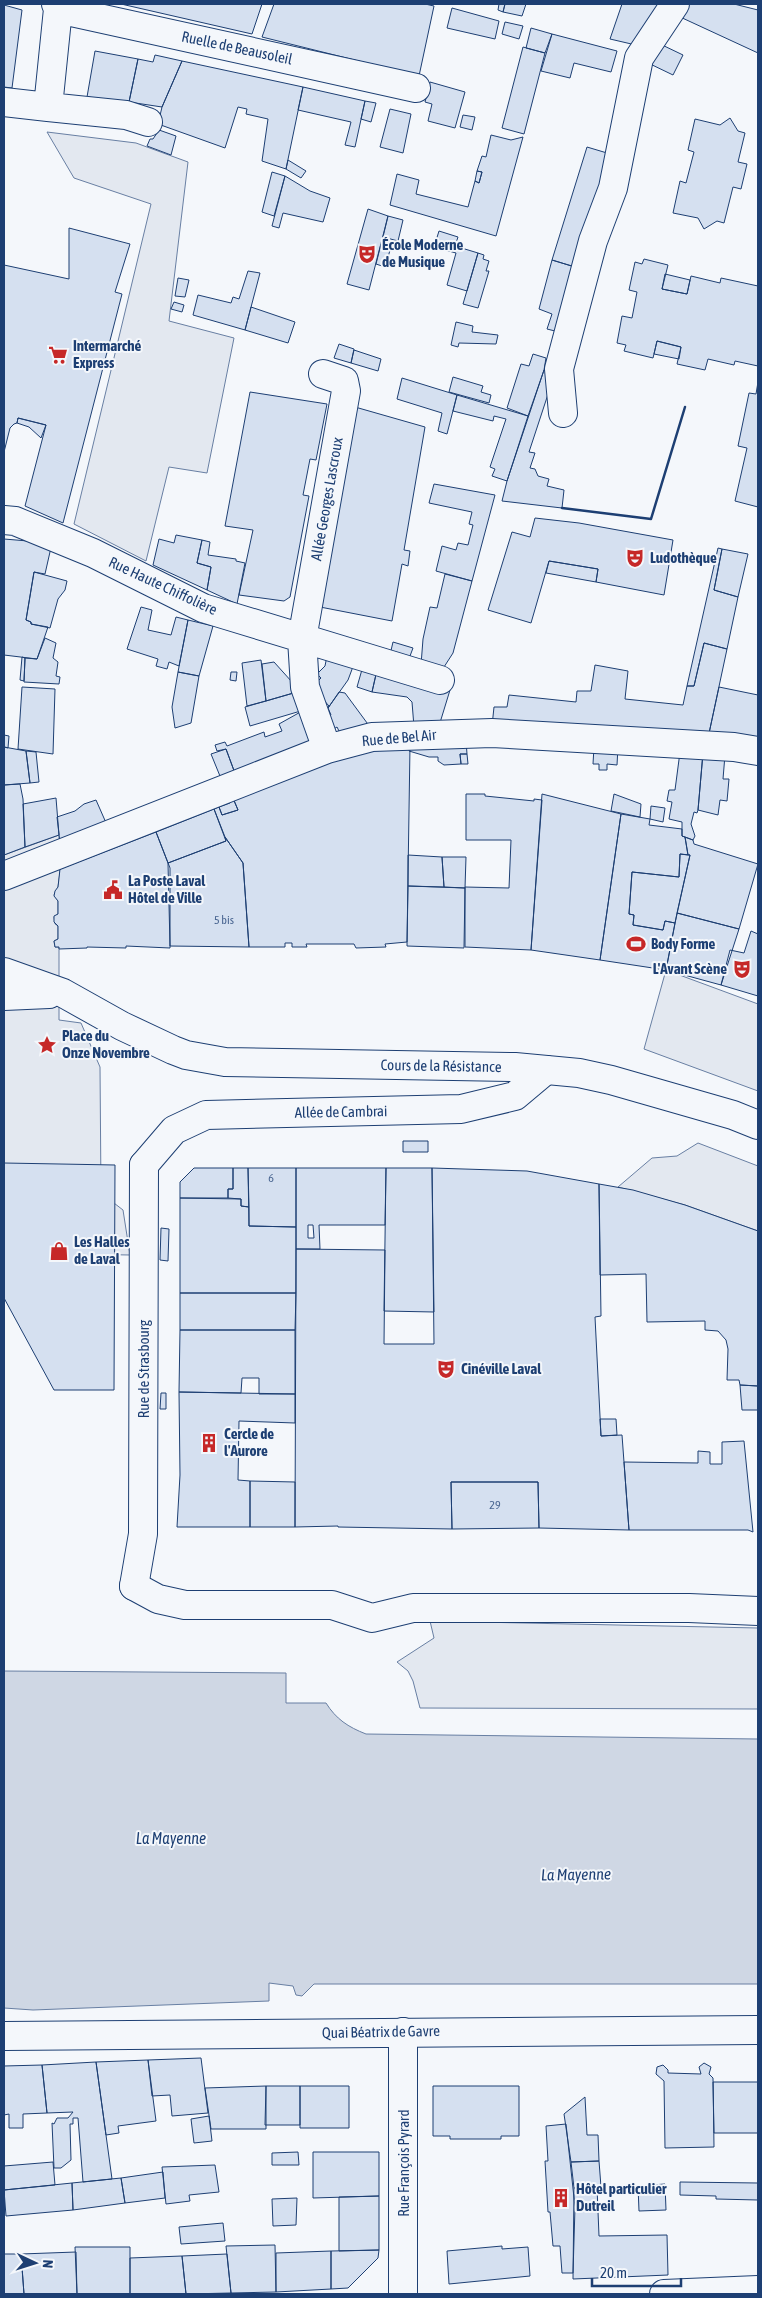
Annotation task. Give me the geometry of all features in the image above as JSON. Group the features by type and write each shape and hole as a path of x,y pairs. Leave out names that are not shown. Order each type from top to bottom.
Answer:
{"street":[{"path":"563,413 559,369 593,241 613,188 639,58 675,4"},
{"path":"48,107 57,6"},
{"name":"Ruelle de Beausoleil","path":"57,6 416,88"},
{"path":"4,102 126,115 148,122"},
{"name":"Allée Georges Lascroux","path":"302,639 346,391 344,381 323,374"},
{"name":"Rue Haute Chiffolière","path":"4,520 15,521 93,553 203,608 440,680"},
{"path":"302,639 305,687 327,749"},
{"name":"Rue de Bel Air","path":"4,876 327,749 372,737 492,732 758,751"},
{"name":"Cours de la Résistance","path":"4,972 63,993 122,1026 173,1050 225,1062 507,1067 579,1073 611,1080 733,1115 758,1125"},
{"path":"4,996 63,993"},
{"name":"Allée de Cambrai","path":"144,1165 174,1130 206,1115 461,1109 515,1096 546,1070"},
{"name":"Rue de Strasbourg","path":"144,1165 143,1534 136,1579 158,1599 185,1605 332,1605 372,1618 412,1608 689,1608 758,1611"},
{"name":"Quai Béatrix de Gavre","path":"4,2036 758,2030"},
{"name":"Rue François Pyrard","path":"403,2032 403,2294"},
{"path":"664,2294 747,2291"}],"shaded area":[{"path":"47,132 136,143 188,162 169,321 234,338 207,473 169,467 146,561 74,524 151,204 74,178"},
{"name":"Place du Onze Novembre","path":"59,835 60,872 58,887 54,895 58,901 58,914 54,917 55,924 58,926 58,939 54,941 55,947 59,947 59,1020 81,1023 100,1067 101,1193 123,1210 130,1255 4,1253 4,855"},
{"path":"666,970 758,1004 758,1091 644,1049"},
{"path":"698,1143 758,1166 758,1231 685,1205 618,1187 652,1158 677,1156"},
{"path":"430,1621 758,1628 758,1709 420,1708 413,1681 408,1671 397,1662 434,1638"}],"water":[{"name":"La Mayenne","path":"4,1671 286,1673 286,1703 326,1703 343,1722 366,1734 758,1739 758,1984 314,1984 302,1996 296,1995 293,1986 269,1983 269,2001 33,2010 4,2008"}],"building":[{"path":"121,4 262,4 252,34"},
{"path":"274,4 425,4 434,6 419,76 262,37"},
{"path":"499,4 505,4 503,12 498,10"},
{"path":"505,4 526,4 522,16 503,12"},
{"path":"622,4 672,4 640,46 610,39"},
{"path":"686,4 734,4 758,10 758,53 678,16"},
{"path":"4,5 22,10 12,88 4,87"},
{"path":"452,8 499,21 495,39 447,28"},
{"path":"505,22 523,26 519,39 502,34"},
{"path":"531,28 552,34 545,53 526,48"},
{"path":"552,34 617,51 611,72 574,63 570,78 541,71"},
{"path":"658,43 683,55 673,75 644,61"},
{"path":"523,47 545,53 524,134 502,128"},
{"path":"95,51 138,59 129,102 87,97"},
{"path":"155,55 182,61 162,107 129,102 138,59 153,62"},
{"path":"182,61 303,87 286,169 262,161 268,119 246,114 247,109 238,107 225,148 158,124 162,107"},
{"path":"430,82 465,92 455,128 428,121 432,104 425,102"},
{"path":"303,87 365,101 355,147 345,145 351,122 298,110"},
{"path":"365,101 376,103 371,122 361,119"},
{"path":"390,109 411,114 403,153 380,147"},
{"path":"463,115 475,117 472,130 460,127"},
{"path":"730,118 738,131 745,133 738,162 747,164 741,189 733,187 724,223 717,221 704,229 698,218 673,213 680,181 686,183 694,152 688,150 695,119 720,125"},
{"path":"159,130 176,136 171,155 147,146 150,139 153,139"},
{"path":"491,135 511,140 523,137 496,236 390,205 397,174 419,180 416,194 468,207 475,181 479,183 482,172 477,171 482,156 486,157"},
{"path":"587,147 607,153 591,225 575,267 552,260"},
{"path":"288,160 306,171 301,178 286,169"},
{"path":"477,171 482,172 479,183 475,181"},
{"path":"272,172 285,176 274,216 262,212"},
{"path":"285,176 310,191 330,198 323,222 283,213 279,228 272,226"},
{"name":"École Moderne de Musique","path":"368,209 388,216 369,290 347,284"},
{"path":"388,216 403,220 398,241 383,237"},
{"path":"69,228 130,244 115,292 122,294 63,523 25,506 46,425 18,418 17,423 10,428 4,452 4,265 69,279"},
{"path":"439,231 458,237 455,246 478,253 467,291 447,285 456,253 434,247"},
{"path":"381,244 391,247 385,267 376,264"},
{"path":"478,253 484,255 483,259 489,261 486,271 489,271 478,308 463,304"},
{"path":"644,259 668,265 662,289 687,294 691,276 720,283 721,278 758,286 758,366 735,361 734,365 708,359 705,370 677,364 681,347 657,341 653,358 624,351 626,345 617,343 622,316 632,318 637,292 629,290 635,262 642,264"},
{"path":"552,260 575,267 555,331 547,329 552,314 539,309"},
{"path":"248,271 260,273 245,330 193,315 198,295 231,303 233,297 239,299"},
{"path":"665,274 690,280 687,294 662,289"},
{"path":"178,278 189,280 185,297 175,296"},
{"path":"174,302 184,305 182,312 171,309"},
{"path":"251,307 295,322 288,343 245,330"},
{"path":"456,322 473,326 472,332 498,335 496,344 459,343 458,347 451,345"},
{"path":"657,341 681,347 679,359 654,354"},
{"path":"339,344 354,349 351,363 334,358"},
{"path":"354,350 381,359 378,371 351,363"},
{"path":"533,354 546,358 544,370 528,416 507,408 521,364 529,366"},
{"path":"544,370 555,373 529,452 535,453 530,468 535,469 538,476 549,479 547,486 564,490 562,508 502,501"},
{"path":"453,377 483,386 481,392 491,395 489,403 449,392"},
{"path":"402,378 457,395 447,434 438,431 442,413 397,399"},
{"path":"758,382 758,507 735,501 747,448 738,446 749,393 756,394"},
{"path":"250,392 327,404 316,460 310,459 303,495 309,496 290,597 284,601 239,595 253,530 225,526"},
{"path":"457,395 528,416 507,481 492,476 495,469 490,467 506,419 494,416 493,421 453,411"},
{"path":"355,407 425,427 404,550 410,551 408,566 402,564 392,621 320,607"},
{"path":"18,418 46,425 41,438 29,427 17,423"},
{"path":"434,484 495,495 472,581 436,571 442,546 456,550 458,543 468,545 473,525 469,524 472,512 429,503"},
{"path":"535,518 579,523 673,540 664,595 596,582 598,569 549,561 531,623 488,610 512,532 530,537"},
{"path":"176,535 202,540 197,563 211,567 207,590 153,565 159,539 174,543"},
{"path":"4,539 52,543 45,574 34,572 26,620 31,622 31,624 48,627 37,659 4,655"},
{"path":"202,540 210,542 208,555 236,559 236,561 245,563 237,604 207,590 211,567 197,563"},
{"path":"718,548 722,549 714,590 738,597 727,649 704,643 694,686 687,686"},
{"path":"722,549 748,554 738,597 714,590"},
{"path":"549,561 598,569 596,582 546,573"},
{"path":"34,572 67,581 65,590 58,599 50,628 31,624 31,622 26,620"},
{"path":"445,574 472,581 453,653 444,667 421,665 423,639 430,607 437,608"},
{"path":"141,607 152,610 148,630 171,635 176,617 188,620 179,666 169,662 167,669 156,666 158,659 127,649"},
{"path":"188,620 213,626 199,676 178,672"},
{"path":"45,638 56,643 53,658 58,662 56,676 60,677 59,684 24,682 25,658 37,659"},
{"path":"393,642 413,648 407,664 389,659"},
{"path":"704,643 727,649 708,738 492,726 494,707 507,707 509,695 576,702 577,691 591,691 595,665 628,671 625,699 683,705 687,686 694,686"},
{"path":"327,656 354,664 348,680 328,708 329,706 312,687 321,678 317,674 325,666"},
{"path":"22,657 25,658 24,681 20,680"},
{"path":"261,660 266,701 247,706 242,663"},
{"path":"274,662 292,682 297,692 266,701 262,664"},
{"path":"363,666 377,670 372,692 357,687"},
{"path":"377,670 450,690 439,726 414,727 412,702 407,697 372,692"},
{"path":"178,672 199,676 191,723 175,728 172,707"},
{"path":"231,672 237,672 236,681 230,680"},
{"path":"22,687 55,689 53,754 18,749"},
{"path":"719,687 758,695 758,742 708,738"},
{"path":"297,692 304,710 250,726 245,707"},
{"path":"339,692 345,693 373,731 341,735 337,727 332,730 325,718 331,715 328,708"},
{"path":"304,710 316,745 236,776 226,749 217,751 215,745 225,742 227,746 264,732 265,737 282,731 279,724"},
{"path":"4,735 9,736 8,748 4,747"},
{"path":"466,741 467,754 460,754 461,764 444,765 438,761 438,757 429,757 409,751 410,746"},
{"path":"370,745 410,746 407,942 385,944 386,947 356,948 354,944 306,944 307,947 292,947 292,943 285,943 285,947 249,947 243,863 225,837 214,809 219,807 222,815 238,810 230,791"},
{"path":"4,747 26,751 30,783 4,785"},
{"path":"594,747 618,747 617,765 607,764 607,770 599,770 599,764 593,764"},
{"path":"226,749 236,776 222,781 211,754"},
{"path":"26,751 36,752 39,782 30,783"},
{"path":"680,752 703,753 698,810 697,813 694,812 691,824 695,836 693,840 682,836 682,822 669,819 672,802 667,801 669,790 675,790"},
{"path":"703,753 725,755 723,779 729,779 727,801 720,800 718,815 698,810"},
{"path":"460,754 467,754 468,764 461,764"},
{"path":"20,784 23,799 25,847 4,855 4,785"},
{"path":"230,791 238,810 222,815 219,807 230,803 227,793"},
{"path":"466,794 485,794 485,796 534,801 534,799 542,800 531,950 465,947 465,887 509,888 511,840 466,840"},
{"path":"542,794 621,814 600,960 531,950"},
{"path":"614,794 641,804 640,817 611,811"},
{"path":"56,798 59,835 25,847 23,804"},
{"path":"96,800 107,825 60,843 57,817 75,811 84,804"},
{"path":"651,806 665,808 663,822 650,819"},
{"path":"214,809 226,841 168,863 156,832"},
{"path":"621,814 650,819 649,825 682,829 682,836 685,837 688,855 680,854 679,877 632,872 629,914 634,915 633,925 663,930 665,921 675,923 666,970 600,960"},
{"name":"La Poste Laval Hôtel de Ville","path":"156,832 170,868 170,948 126,946 126,948 87,947 59,949 59,947 55,947 54,941 58,939 58,926 54,922 54,916 58,914 58,901 54,896 58,887 60,869"},
{"path":"225,837 243,863 249,947 170,946 168,863 226,841"},
{"path":"685,837 693,840 694,844 758,864 739,929 677,913 690,855 688,855"},
{"path":"680,854 690,855 675,923 665,921 663,930 633,925 634,915 629,914 632,872 679,877"},
{"path":"408,855 442,857 444,887 408,886"},
{"path":"442,857 466,857 465,888 444,887"},
{"path":"408,886 465,888 464,948 407,946"},
{"path":"677,913 739,929 721,985 666,970"},
{"name":"L'Avant Scène","path":"751,931 758,934 758,996 721,985 730,950 744,953"},
{"path":"403,1141 428,1141 428,1152 403,1152"},
{"name":"Les Halles de Laval","path":"4,1163 115,1165 114,1390 54,1390 4,1298"},
{"path":"194,1168 233,1168 233,1189 228,1189 228,1198 180,1198 180,1182"},
{"path":"233,1168 248,1168 249,1207 241,1206 241,1199 228,1198 228,1189 233,1189"},
{"path":"248,1168 296,1168 296,1227 249,1226"},
{"path":"296,1168 386,1168 385,1225 319,1225 320,1249 296,1249","holes":["308,1225 313,1225 314,1238 308,1238"]},
{"path":"386,1168 432,1168 434,1312 384,1311"},
{"name":"Cinéville Laval","path":"432,1168 527,1171 599,1184 601,1316 595,1317 601,1436 622,1435 629,1530 539,1528 538,1482 451,1482 452,1529 338,1526 295,1527 296,1249 385,1250 384,1344 434,1344"},
{"path":"599,1184 633,1190 685,1205 758,1231 758,1386 740,1385 739,1380 727,1380 728,1349 726,1340 718,1331 705,1330 705,1321 647,1322 646,1274 600,1275"},
{"path":"180,1198 241,1199 241,1206 249,1207 249,1226 296,1227 296,1293 180,1293"},
{"path":"161,1228 169,1229 168,1261 160,1260"},
{"path":"180,1293 296,1293 295,1330 180,1330"},
{"path":"180,1330 295,1330 295,1394 259,1394 259,1378 242,1378 241,1393 179,1392"},
{"path":"740,1385 758,1386 758,1410 742,1410"},
{"name":"Cercle de l'Aurore","path":"179,1392 295,1394 295,1423 239,1421 238,1480 250,1481 250,1527 177,1527 180,1475"},
{"path":"161,1393 166,1393 166,1409 160,1409"},
{"path":"600,1419 616,1419 617,1435 601,1436"},
{"path":"744,1441 753,1532 748,1530 629,1530 624,1462 698,1463 698,1451 710,1452 710,1464 722,1464 722,1442"},
{"path":"250,1481 295,1482 295,1527 250,1527"},
{"path":"451,1482 538,1482 539,1528 452,1529"},
{"path":"201,2058 208,2113 172,2116 170,2095 152,2096 148,2060"},
{"path":"148,2060 156,2121 118,2126 119,2133 106,2135 96,2062"},
{"path":"96,2062 112,2179 83,2182 78,2118 73,2118 73,2124 70,2124 71,2160 61,2168 54,2168 52,2123 54,2124 57,2118 68,2118 73,2112 47,2113 42,2065"},
{"path":"704,2063 711,2067 709,2074 713,2078 714,2147 665,2148 664,2081 656,2074 657,2067 663,2065 668,2070 668,2073 701,2074 699,2067"},
{"path":"42,2065 47,2113 23,2114 23,2128 9,2128 9,2114 4,2115 4,2066"},
{"path":"713,2082 758,2082 758,2133 714,2133"},
{"path":"266,2086 266,2129 211,2129 205,2088"},
{"path":"266,2086 300,2086 300,2125 265,2125"},
{"path":"300,2086 349,2086 349,2128 300,2128"},
{"path":"433,2086 519,2086 519,2136 501,2136 501,2139 450,2139 450,2136 433,2136"},
{"path":"585,2097 587,2135 598,2135 599,2161 571,2162 564,2114"},
{"path":"209,2116 212,2141 194,2143 191,2119"},
{"name":"Hôtel particulier Dutreil","path":"566,2124 575,2207 573,2273 562,2273 560,2246 553,2246 550,2212 548,2212 545,2161 548,2161 546,2126"},
{"path":"298,2152 299,2165 272,2165 272,2153"},
{"path":"313,2152 379,2152 379,2196 313,2198"},
{"path":"599,2161 601,2187 574,2188 571,2162"},
{"path":"53,2162 55,2185 4,2190 4,2166"},
{"path":"215,2165 219,2192 189,2195 190,2201 166,2204 162,2167"},
{"path":"163,2172 165,2198 125,2203 121,2178"},
{"path":"121,2178 125,2203 73,2210 72,2183"},
{"path":"680,2182 758,2183 758,2200 716,2199 716,2196 680,2195"},
{"path":"72,2183 73,2210 6,2216 4,2190"},
{"path":"665,2184 666,2210 639,2211 638,2186"},
{"path":"597,2187 599,2236 667,2235 668,2275 573,2279 574,2188"},
{"path":"379,2196 379,2250 339,2251 339,2197"},
{"path":"297,2198 296,2225 273,2226 272,2199"},
{"path":"223,2223 225,2241 181,2244 179,2227"},
{"path":"275,2245 276,2292 231,2293 226,2246"},
{"path":"502,2246 502,2249 528,2247 530,2276 449,2284 447,2251"},
{"path":"75,2247 130,2247 130,2294 77,2294"},
{"path":"379,2250 378,2258 348,2288 331,2289 331,2251"},
{"path":"331,2251 331,2289 276,2292 276,2253"},
{"path":"76,2252 77,2294 24,2294 21,2254"},
{"path":"4,2254 21,2254 24,2294 4,2294"},
{"path":"227,2254 231,2293 186,2294 182,2256"},
{"path":"182,2256 186,2294 130,2294 130,2258"}],"wall":[{"path":"562,508 651,519 685,407"}],"place":[{"name":"École Moderne de Musique","path":"367,254"},
{"name":"Intermarché Express","path":"58,355"},
{"name":"Ludothèque","path":"635,558"},
{"name":"La Poste Laval Hôtel de Ville","path":"113,890"},
{"name":"Body Forme","path":"636,944"},
{"name":"L'Avant Scène","path":"742,969"},
{"name":"Place du Onze Novembre","path":"47,1045"},
{"name":"Les Halles de Laval","path":"59,1251"},
{"name":"Cinéville Laval","path":"446,1369"},
{"name":"Cercle de l'Aurore","path":"209,1443"},
{"name":"Hôtel particulier Dutreil","path":"561,2198"}]}
